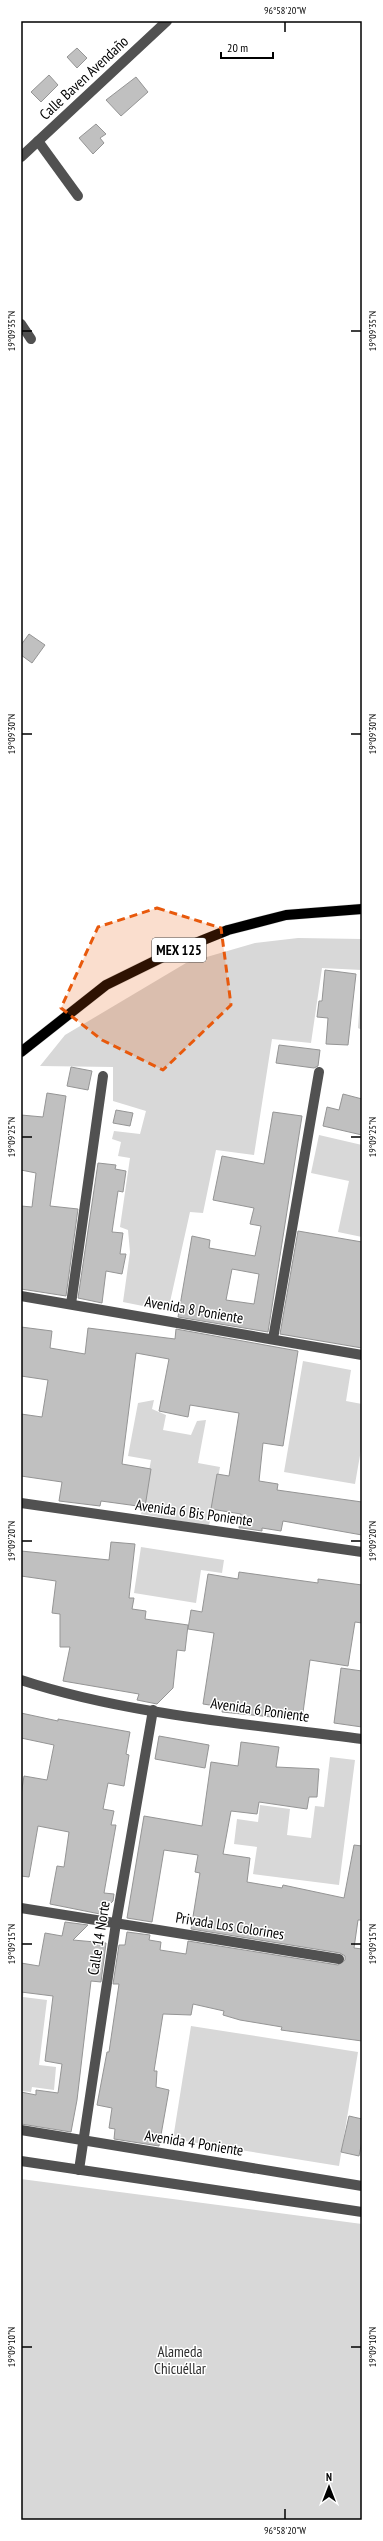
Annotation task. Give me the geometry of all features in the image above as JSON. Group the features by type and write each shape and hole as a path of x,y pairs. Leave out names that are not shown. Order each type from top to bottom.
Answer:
{"main road":[{"name":"MEX 125","path":"21,1052 106,985 171,953 228,930 286,915 362,909"}],"street":[{"name":"Calle Baven Avendaño","path":"21,156 167,21"},
{"path":"38,141 78,196"},
{"path":"21,324 31,339"},
{"path":"273,1339 319,1072"},
{"path":"71,1304 103,1076"},
{"name":"Avenida 8 Poniente","path":"21,1296 362,1355"},
{"name":"Avenida 6 Bis Poniente","path":"21,1503 362,1552"},
{"path":"21,1680 44,1688 153,1710"},
{"name":"Avenida 6 Poniente","path":"153,1710 362,1739"},
{"name":"Calle 14 Norte","path":"80,2170 116,1923 153,1710"},
{"name":"Privada Los Colorines","path":"21,1908 339,1959"},
{"name":"Avenida 4 Poniente","path":"21,2130 362,2186"},
{"path":"21,2161 362,2212"}],"highlighted area":[{"path":"157,908 221,928 231,1005 163,1070 102,1040 61,1008 98,927"}],"green space":[{"path":"298,938 362,939 362,970 322,968 311,1043 272,1039 254,1155 216,1150 203,1213 190,1212 168,1311 123,1302 130,1252 128,1230 120,1227 130,1158 118,1156 121,1142 112,1139 114,1131 140,1134 146,1111 113,1101 113,1067 40,1066 65,1035 186,963 255,943"},
{"path":"362,970 362,1030 358,1028"},
{"path":"319,1135 362,1145 362,1237 338,1232 349,1181 311,1173"},
{"path":"303,1361 351,1370 346,1401 362,1404 362,1444 355,1484 284,1472"},
{"path":"154,1400 152,1409 166,1415 163,1430 191,1435 197,1421 206,1420 198,1463 220,1467 209,1526 141,1514 151,1460 128,1456 138,1403"},
{"path":"141,1547 224,1560 222,1573 201,1570 196,1603 134,1593"},
{"path":"330,1757 355,1760 339,1885 253,1874 257,1847 234,1844 237,1819 258,1822 260,1805 290,1809 287,1835 311,1838 315,1806 324,1807"},
{"path":"21,1982 25,1982 23,1997 47,2000 39,2065 56,2067 54,2090 32,2087 31,2092 21,2091"},
{"path":"191,2026 358,2052 339,2166 173,2139"},
{"name":"Alameda Chicuéllar","path":"21,2179 362,2224 362,2520 21,2520"}],"building":[{"path":"77,48 87,58 77,68 67,57"},
{"path":"49,75 58,85 41,102 31,92"},
{"path":"136,77 148,92 121,116 106,100"},
{"path":"96,124 106,134 100,138 104,143 93,154 79,138"},
{"path":"29,634 45,645 32,663 21,655 21,645"},
{"path":"325,970 356,974 348,1045 326,1044 328,1018 317,1017 319,1001 322,1001"},
{"path":"279,1045 320,1050 318,1066 314,1068 276,1063"},
{"path":"71,1067 92,1071 88,1090 67,1086"},
{"path":"47,1093 66,1096 50,1206 78,1209 66,1296 21,1289 21,1206 32,1207 36,1173 21,1170 21,1115 43,1117"},
{"path":"343,1094 362,1099 362,1135 323,1126 327,1107 339,1110"},
{"path":"116,1110 133,1113 130,1126 113,1123"},
{"path":"273,1112 302,1116 268,1332 178,1317 192,1236 210,1240 209,1248 255,1256 261,1226 250,1224 254,1208 213,1200 222,1156 264,1164","holes":["232,1269 259,1274 254,1304 226,1300"]},
{"path":"98,1163 116,1165 115,1169 126,1171 123,1192 118,1191 112,1232 123,1233 120,1254 126,1254 122,1274 106,1271 102,1303 78,1298"},
{"path":"298,1231 362,1242 362,1348 280,1334"},
{"path":"21,1327 52,1331 50,1348 85,1354 88,1328 175,1339 176,1329 298,1351 283,1446 263,1443 259,1481 278,1484 277,1490 362,1502 362,1535 283,1521 281,1531 262,1528 262,1531 239,1528 241,1514 211,1509 217,1474 229,1476 239,1413 190,1405 188,1417 159,1411 169,1359 136,1353 122,1464 151,1469 145,1507 101,1501 100,1506 59,1501 62,1482 21,1476 21,1414 42,1417 48,1380 21,1376"},
{"path":"111,1542 135,1544 129,1598 134,1598 132,1609 146,1611 145,1619 188,1625 185,1651 177,1650 173,1688 157,1704 137,1700 139,1694 63,1681 70,1647 60,1647 60,1614 52,1613 56,1581 21,1576 21,1551 109,1560"},
{"path":"239,1572 318,1583 318,1579 362,1585 362,1623 355,1622 348,1666 310,1660 302,1720 222,1712 223,1707 203,1704 214,1633 188,1629 191,1610 202,1612 208,1574 238,1579"},
{"path":"341,1668 362,1671 362,1727 334,1723"},
{"path":"21,1713 58,1721 58,1719 130,1732 126,1754 129,1755 124,1786 108,1783 103,1809 114,1811 111,1825 116,1825 104,1893 114,1894 113,1901 100,1914 50,1904 57,1866 64,1867 69,1832 38,1826 29,1877 21,1876 21,1795 24,1776 47,1780 54,1745 21,1738"},
{"path":"159,1736 209,1745 205,1768 155,1759"},
{"path":"241,1742 279,1747 276,1767 319,1769 317,1797 309,1797 307,1809 259,1802 257,1814 231,1811 223,1854 250,1858 247,1882 282,1888 283,1885 344,1898 354,1845 362,1846 362,1920 358,1920 354,1948 362,1949 362,2041 281,2030 282,2027 240,2020 223,2015 224,2011 193,2004 191,2015 163,2014 154,2071 157,2071 156,2087 169,2090 159,2146 114,2139 115,2129 109,2128 112,2108 97,2105 107,2052 109,2052 119,1984 113,1984 119,1945 125,1945 127,1932 150,1935 149,1940 161,1942 160,1950 186,1954 188,1941 338,1965 345,1960 345,1956 340,1953 191,1929 200,1873 195,1872 198,1855 164,1850 152,1922 127,1918 144,1816 202,1826 211,1762 238,1766"},
{"path":"65,1922 88,1925 73,1940 106,1943 101,1982 91,1981 77,2100 71,2132 21,2124 21,2092 36,2095 36,2090 58,2093 62,2064 45,2061 53,1996 21,1992 21,1963 39,1966 45,1933 62,1936"},
{"path":"349,2116 362,2119 362,2141 359,2156 341,2152"}]}
